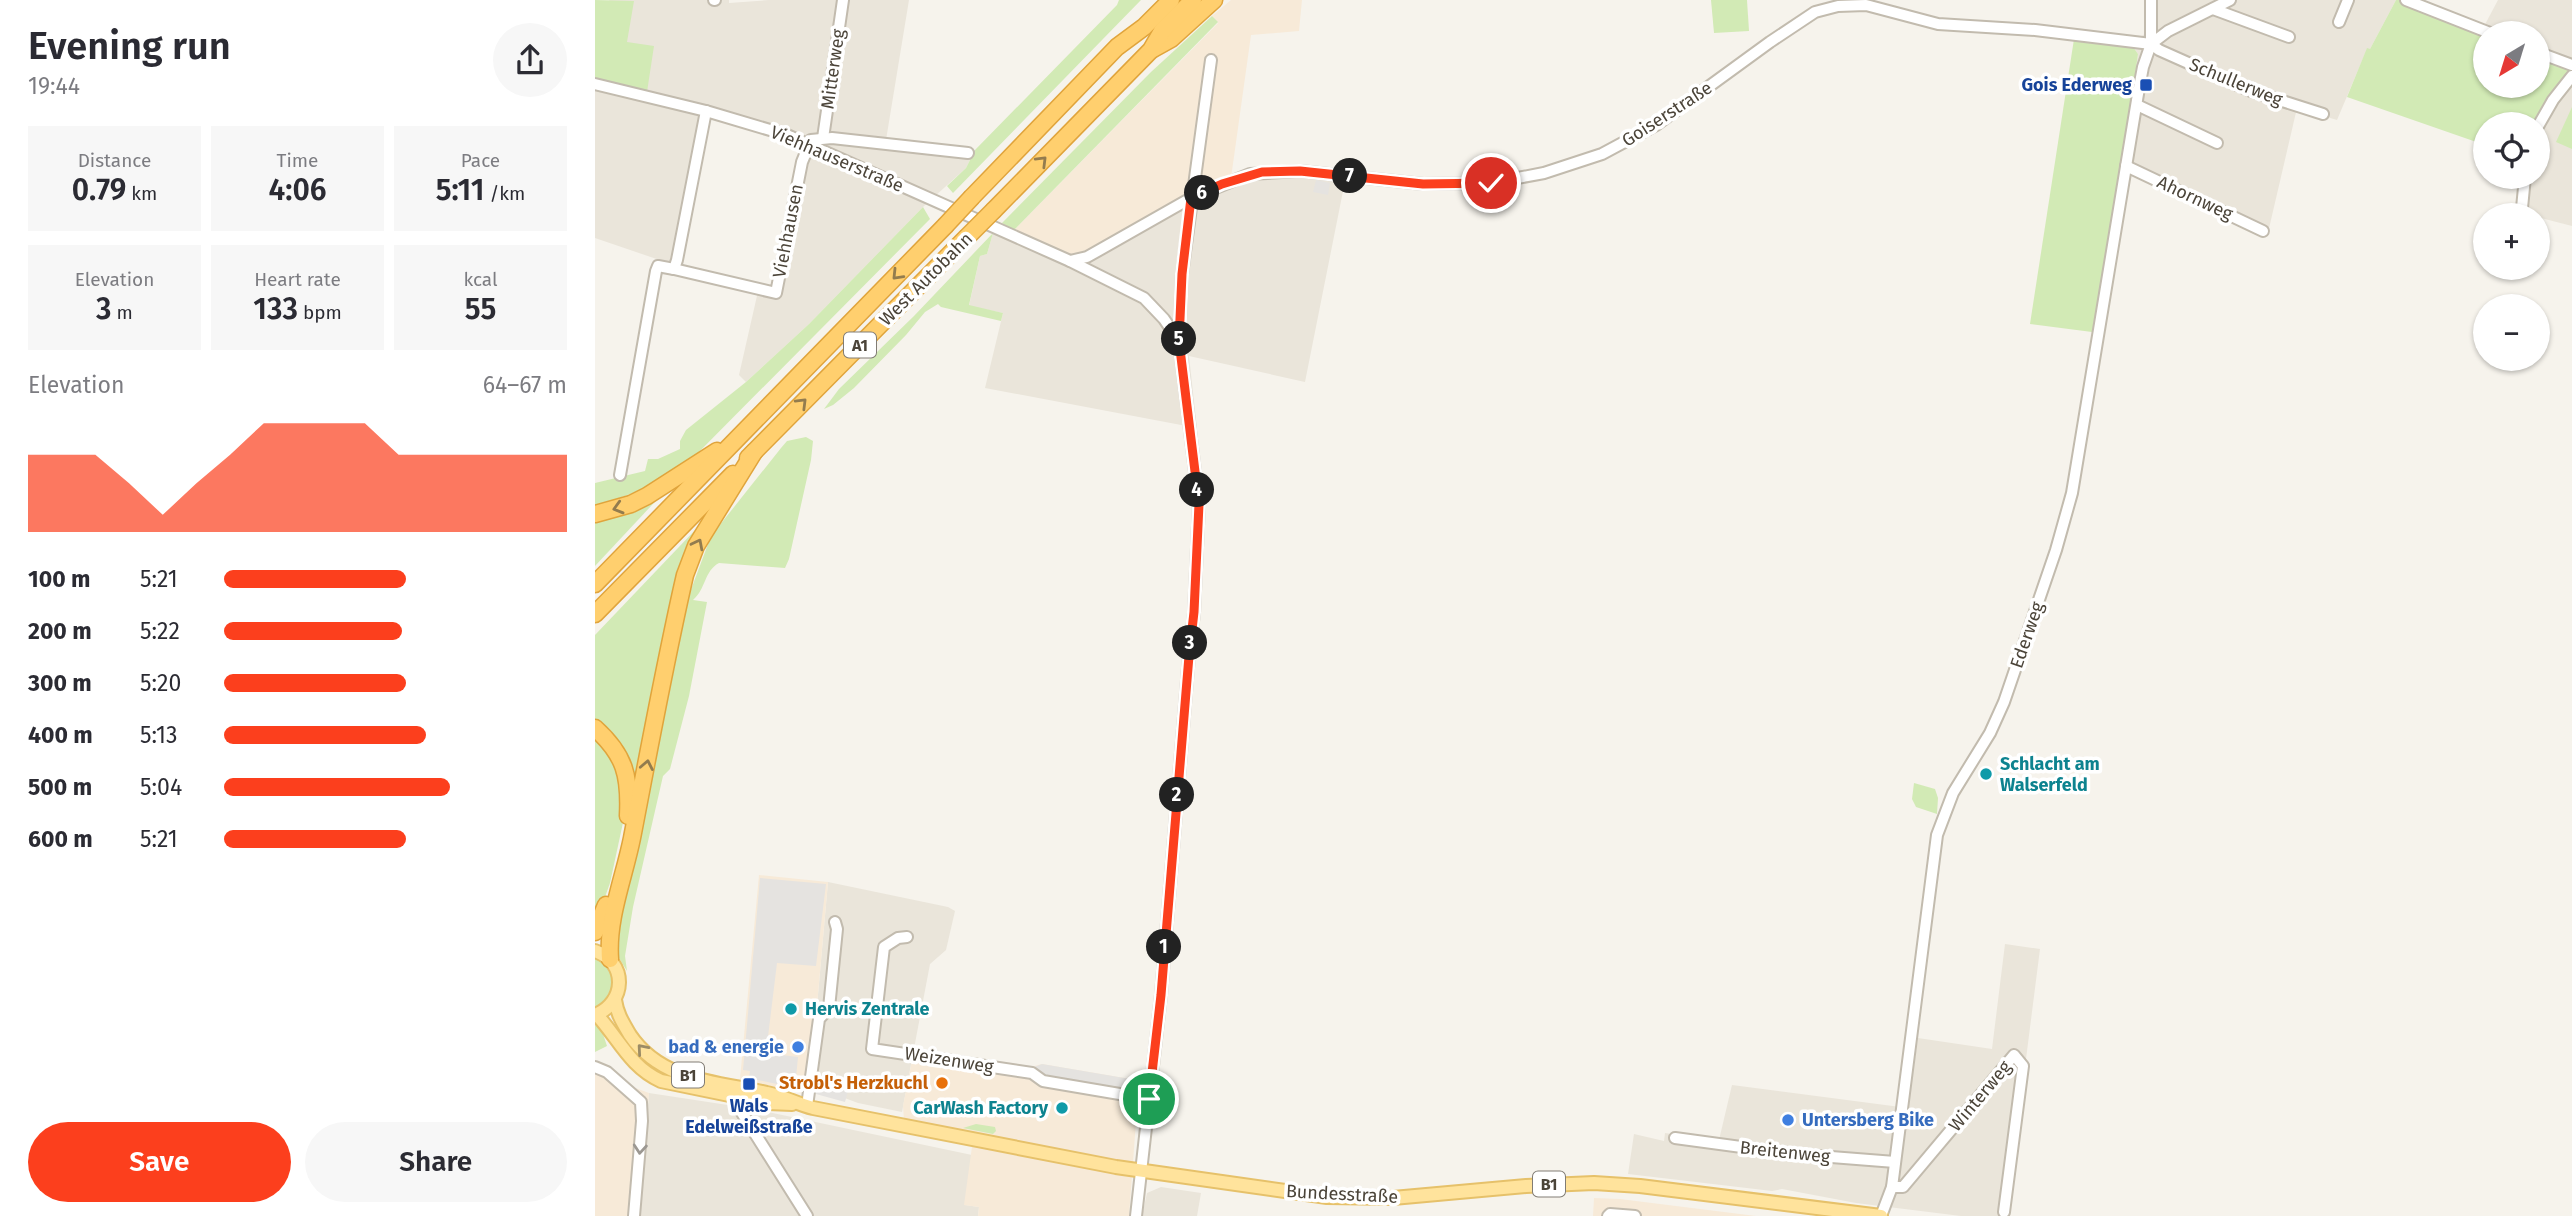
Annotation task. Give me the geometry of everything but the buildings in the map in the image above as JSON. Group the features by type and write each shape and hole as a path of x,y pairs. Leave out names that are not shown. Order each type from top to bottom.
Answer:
{"highway":[{"path":"1117,47 1155,0"},
{"name":"West Autobahn","path":"595,584 1117,47 1144,27 1171,0"},
{"name":"West Autobahn","path":"595,614 1151,50 1163,31 1193,0"},
{"path":"1151,50 1171,39 1214,0"},
{"path":"595,514 631,504 656,491 739,436"},
{"path":"602,955 608,943 627,859 685,575 696,546 754,452"},
{"path":"595,727 611,742 622,760 628,778 629,797 628,817 618,865 603,917 595,932"}],"main road":[{"name":"Bundesstraße","path":"602,955 616,966 620,986 615,1000 596,1015 629,1058 647,1074 669,1084 732,1097 781,1105 802,1105"},
{"name":"Bundesstraße","path":"615,1000 618,1014 635,1042 652,1060 685,1075 776,1095 802,1105 1141,1171 1281,1191 1365,1198 1564,1184 1640,1186 1881,1216"}],"street":[{"name":"Mitterweg","path":"823,138 843,0"},
{"name":"Ederweg","path":"1881,1216 1892,1187 1913,1040 1937,835 1954,793 1990,733 2004,702 2066,518 2072,492 2143,67 2151,44 2151,0"},
{"path":"2151,44 2168,31 2230,0"},
{"path":"2339,22 2348,0"},
{"path":"2406,0 2473,26"},
{"name":"Goiserstraße","path":"1070,261 1087,257 1191,198 1222,184 1262,172 1300,171 1423,184 1491,183 1543,173 1602,154 1656,125 1815,12 1838,6 1866,5 1938,24 2035,30 2151,44"},
{"path":"2213,9 2289,37"},
{"name":"Schullerweg","path":"2151,44 2251,91 2323,114"},
{"path":"2550,57 2572,65"},
{"path":"1136,1216 1161,995 1194,612 1199,504 1179,341 1182,274 1210,60"},
{"path":"2546,112 2572,76"},
{"name":"Viehhauserstraße","path":"595,85 706,111 808,144 1070,261 1144,298 1164,319 1179,341"},
{"path":"2137,106 2217,143"},
{"path":"620,475 656,271 658,266 674,269 706,111"},
{"path":"808,144 811,140 823,138 968,153"},
{"name":"Viehhausen","path":"674,269 776,293 808,144"},
{"name":"Ahornweg","path":"2126,166 2263,231"},
{"path":"802,1105 819,1019 829,1008 837,929 835,922"},
{"name":"Weizenweg","path":"907,937 898,938 884,947 872,1049 1032,1073 1043,1081 1149,1099"},
{"name":"Winterweg","path":"1892,1187 1903,1187 2014,1055 2023,1066 2004,1212"},
{"path":"595,1067 607,1072 641,1102 642,1121 634,1216"},
{"path":"732,1097 807,1216"},
{"name":"Breitenweg","path":"1675,1139 1793,1154 1895,1162"},
{"path":"1608,1216 1635,1216"}],"shaded area":[{"path":"609,0 729,0 729,3 769,0 909,0 886,140 975,150 966,168 923,207 809,324 746,382 739,375 759,287 774,288 800,149 775,137 708,115 680,267 595,238 595,78 646,92"},
{"path":"1231,0 1302,0 1299,31 1251,35 1231,178 1086,254 1064,254 1014,230 1218,23 1212,16"},
{"path":"2149,0 2396,0 2370,49 2367,49 2337,120 2297,108 2267,237 2122,169 2138,54 2131,44 2146,33"},
{"path":"2498,0 2572,0 2572,69 2550,60 2550,21 2487,21"},
{"path":"2572,70 2572,226 2550,220 2550,203 2519,203 2521,189 2550,189 2550,112 2546,112"},
{"path":"1297,166 1347,171 1305,382 1189,356 1197,428 985,388 1003,313 969,306 980,256 987,254 993,233 1002,223 1064,254 1255,168"},
{"path":"1316,180 1330,183 1328,195 1313,192"},
{"name":"Hervis Zentrale","path":"759,875 828,882 809,1095 740,1079"},
{"name":"Hervis Zentrale","path":"760,878 826,884 816,966 777,963 766,1053 798,1057 795,1088 749,1078 750,1071 743,1070"},
{"path":"828,882 948,907 955,911 946,950 930,964 902,1112 858,1103 810,1085"},
{"path":"2005,944 2040,949 2006,1216 1961,1216 1856,1203 1782,1189 1772,1191 1628,1174 1634,1134 1664,1141 1665,1133 1719,1140 1732,1085 1908,1108 1918,1038 1992,1049"},
{"path":"924,1050 1031,1067 1042,1064 1142,1081 1142,1099 1137,1108 1129,1216 978,1216 979,1207 964,1205 974,1132 904,1120 903,1106 912,1060"},
{"path":"1042,1064 1142,1081 1143,1096 1040,1075 1031,1068"},
{"path":"595,1073 649,1093 638,1216 595,1216"},
{"path":"817,1086 848,1091 845,1102 816,1094"},
{"path":"649,1093 754,1109 972,1155 965,1205 979,1207 978,1216 638,1216"},
{"path":"1161,1187 1201,1193 1197,1216 1142,1216 1147,1193"},
{"path":"1594,1198 1620,1199 1756,1216 1593,1216"}],"green space":[{"path":"595,0 634,1 627,42 654,46 647,92 595,78"},
{"path":"1119,0 1141,0 953,193 947,186 966,168 975,150"},
{"path":"1711,0 1747,0 1749,31 1714,33"},
{"path":"2396,0 2414,0 2473,28 2473,98 2550,98 2550,60 2572,69 2545,112 2473,112 2473,141 2347,97 2367,48 2370,49"},
{"path":"1212,16 1218,22 1014,230 1002,223 1151,72"},
{"path":"2074,39 2131,44 2138,54 2122,169 2092,332 2030,324"},
{"path":"2572,107 2572,149 2556,142"},
{"path":"923,207 930,219 688,463 644,488 595,505 595,483 645,471 648,459 658,459 680,449 680,441 686,430 746,382 809,324"},
{"path":"993,233 987,254 980,256 969,305 1003,313 1001,321 941,307 938,304 925,312 854,388 824,409 839,389"},
{"path":"806,437 813,441 811,460 785,568 719,563 710,571 693,600 707,602 689,696 670,769 663,776 633,907 625,956 627,971 616,953 614,930 653,773 689,595 711,536 787,441"},
{"path":"665,491 595,566 595,519"},
{"path":"698,527 637,786 595,722 595,635"},
{"path":"595,735 620,770 624,818 610,883 595,925"},
{"path":"1914,783 1935,789 1938,798 1937,814 1916,807 1912,799"},
{"path":"595,958 608,969 612,983 608,998 595,1008"},
{"path":"595,1025 602,1031 607,1046 595,1052"},
{"path":"976,1124 995,1127 996,1131 993,1134 963,1128"}],"place":[{"name":"Gois Ederweg","path":"2146,85"},
{"name":"Schlacht am Walserfeld","path":"1986,774"},
{"name":"Hervis Zentrale","path":"791,1009"},
{"name":"bad & energie","path":"798,1047"},
{"name":"Strobl's Herzkuchl","path":"942,1083"},
{"name":"Wals Edelweißstraße","path":"749,1084"},
{"name":"CarWash Factory","path":"1062,1108"},
{"name":"Untersberg Bike","path":"1788,1120"}],"route":[{"path":"1149,1099 1161,995 1194,612 1199,504 1179,341 1182,274 1191,198 1222,184 1262,172 1300,171 1423,184 1491,183"}]}
